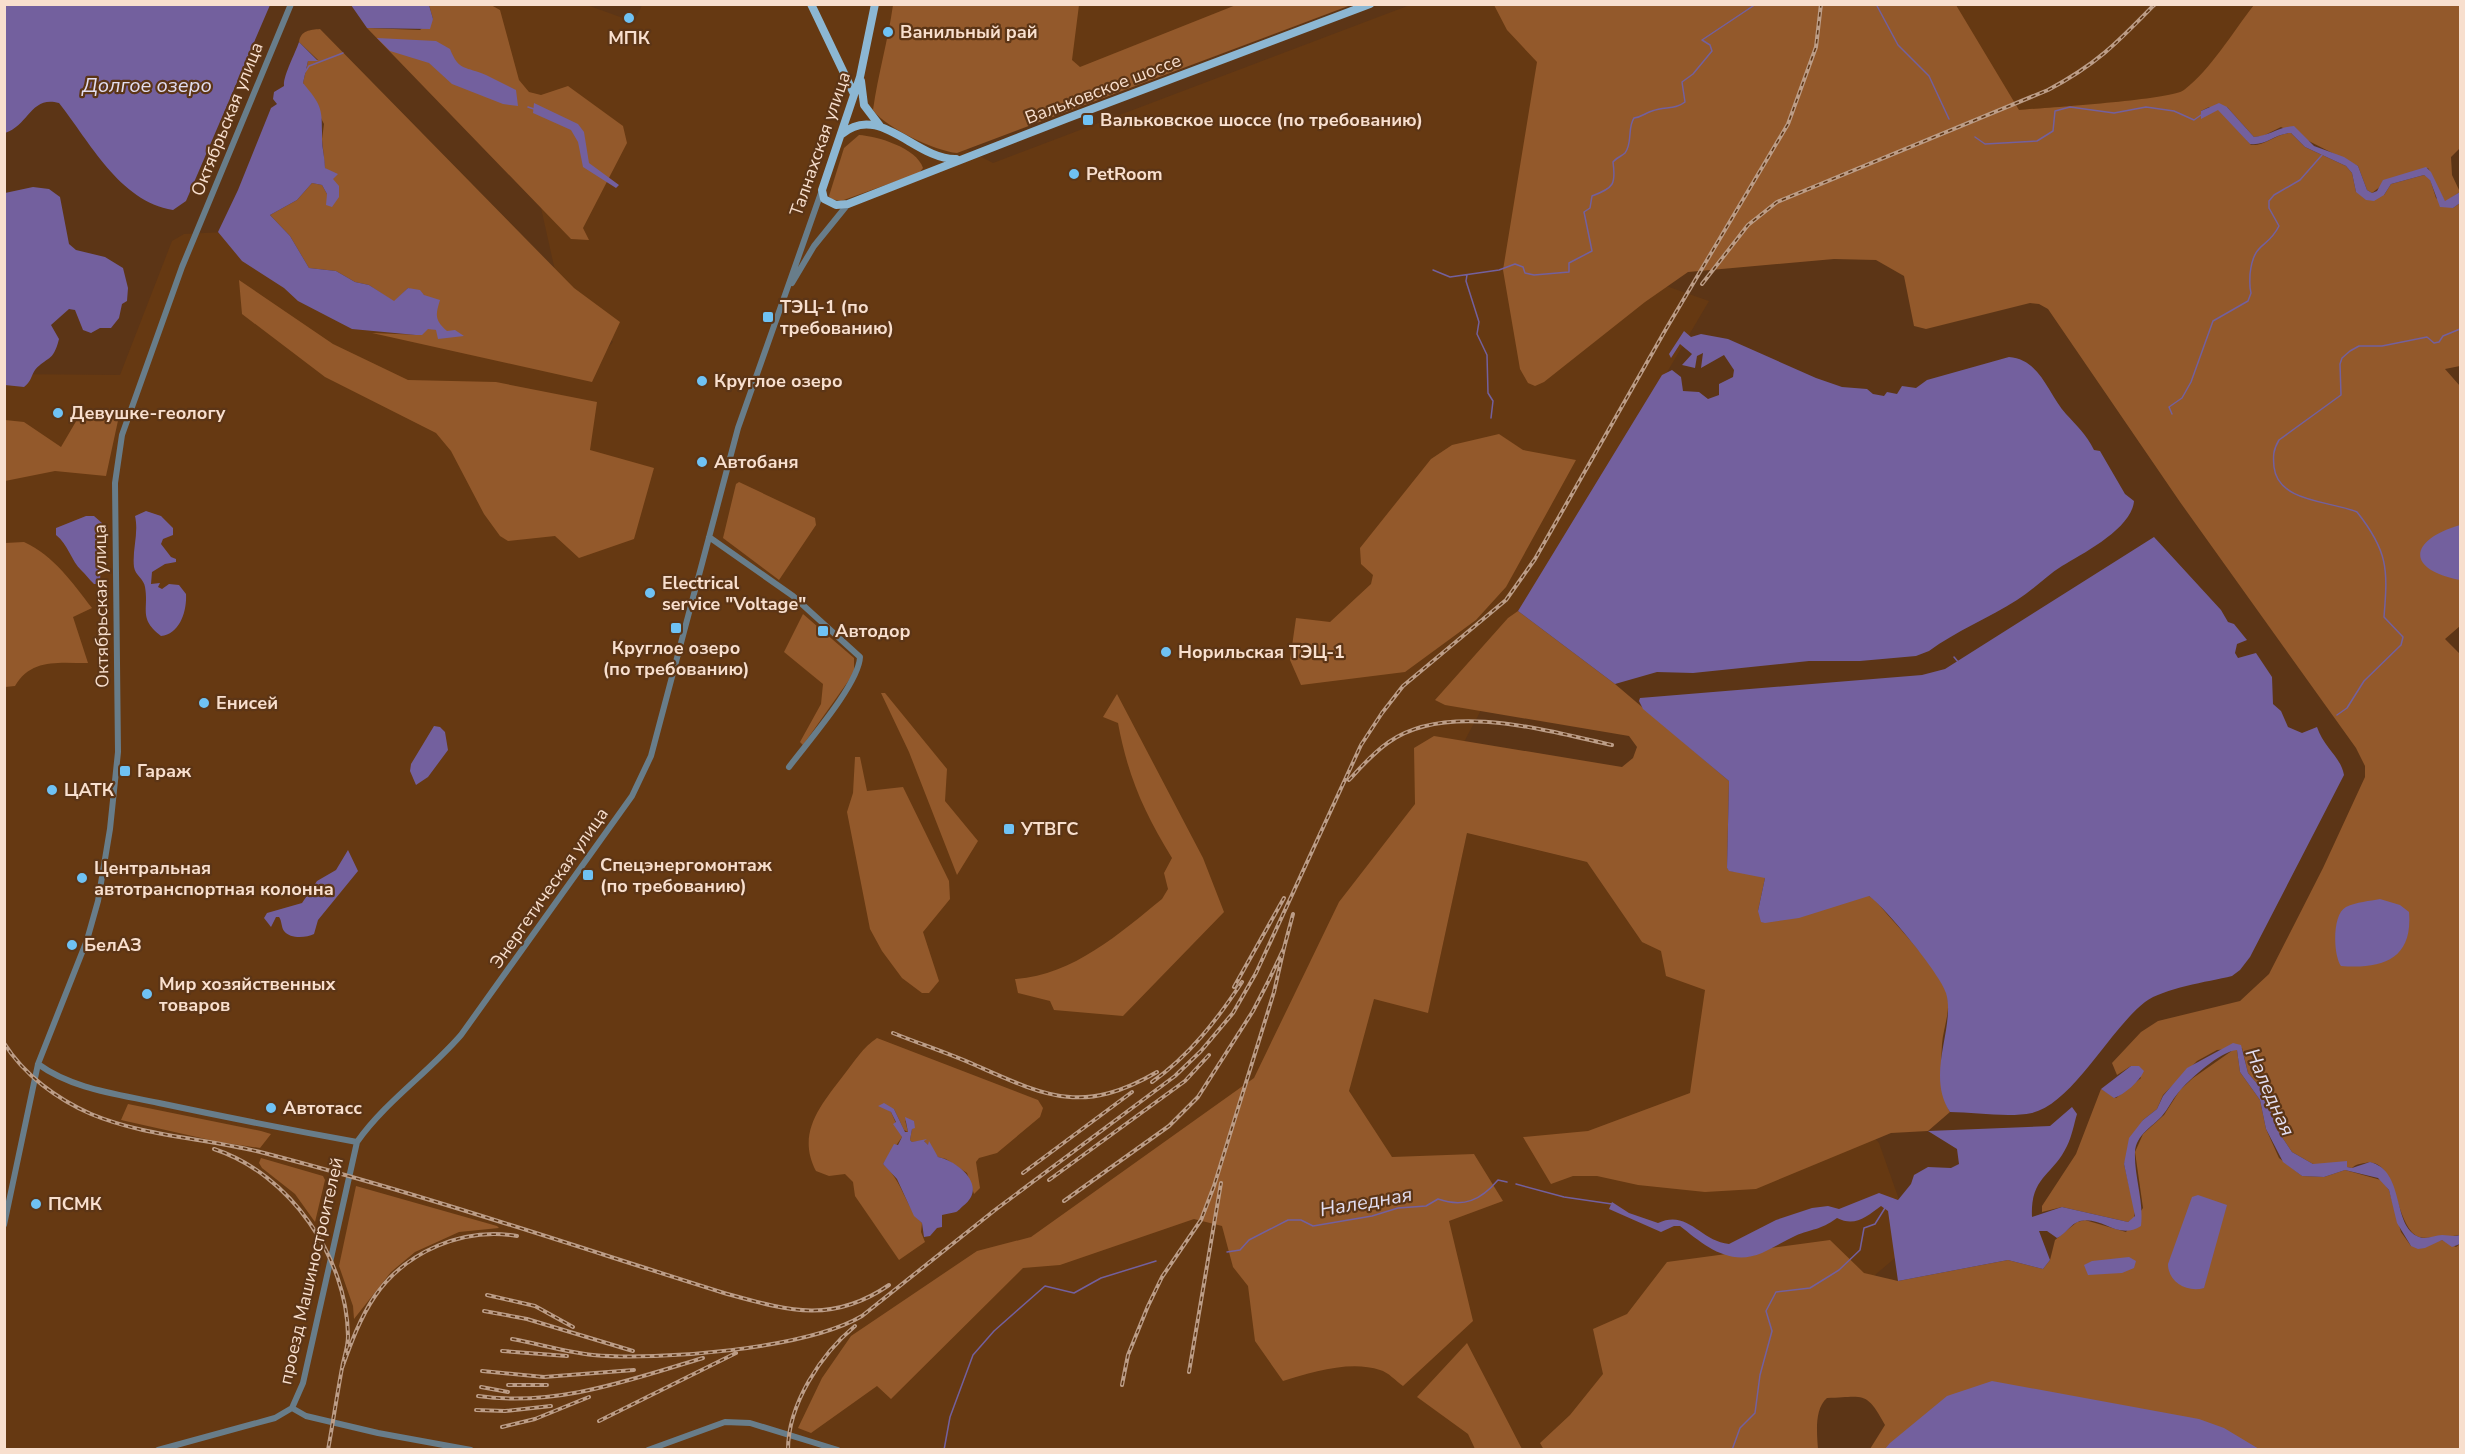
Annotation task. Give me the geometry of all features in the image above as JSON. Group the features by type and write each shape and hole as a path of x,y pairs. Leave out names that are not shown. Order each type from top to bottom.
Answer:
{"main road":[{"path":"811,4 854,94"},
{"name":"Талнахская улица","path":"821,193 860,77 875,4"},
{"name":"Вальковское шоссе","path":"821,193 824,199 831,204 848,204 1370,4"},
{"path":"860,77 864,105 881,127"},
{"path":"840,136 861,123 881,127 930,155 961,159"},
{"path":"924,174 930,155"}],"street":[{"name":"Октябрьская улица","path":"4,1225 38,1064 87,940 99,902 113,809 118,752 115,483 122,435 182,267 291,4"},
{"name":"Талнахская улица","path":"787,292 821,193"},
{"name":"Вальковское шоссе","path":"787,292 814,246 848,204"},
{"name":"Энергетическая улица","path":"357,1143 367,1129 439,1061 461,1035 632,796 651,756 744,407 787,292"},
{"path":"709,537 793,596 860,657 860,667 846,690 789,767"},
{"path":"38,1064 53,1075 100,1090 357,1143"},
{"name":"проезд Машиностроителей","path":"158,1449 275,1418 292,1408 303,1383 357,1143"},
{"path":"292,1408 306,1416 471,1449"},
{"path":"648,1449 708,1426 725,1422 750,1423 838,1449"},
{"path":"663,1444 670,1449"}],"shaded area":[{"path":"429,5 491,5 500,10 519,80 529,92 541,95 568,86 623,126 627,143 583,228 589,240 571,239 367,28 420,30 433,19"},
{"path":"479,5 587,5 634,22 642,5 898,5 888,108 993,163 1410,5 1545,5 1649,280 1709,301 1613,464 1442,783 1428,1012 1467,833 1587,862 1642,942 1704,939 1879,1143 1914,1242 1669,1449 5,1450 5,374 120,375 172,241 184,234 224,232 582,376 613,342 558,284 533,172"},
{"path":"893,5 1079,5 1072,60 1080,67 1236,5 1351,5 957,153 936,148 912,138 879,117 873,110"},
{"path":"1075,5 1270,5 1068,80"},
{"path":"1494,5 1956,5 2019,110 2132,100 2174,94 2184,90 2213,61 2254,5 2460,5 2460,148 2451,157 2452,175 2460,192 2445,202 2428,168 2381,186 2372,193 2367,190 2358,166 2281,127 2263,136 2254,137 2227,107 2209,107 2201,111 2201,118 2218,109 2251,145 2261,144 2291,133 2305,147 2346,166 2352,173 2356,192 2384,195 2391,184 2424,175 2430,179 2436,198 2453,208 2460,203 2460,366 2445,369 2460,386 2460,626 2445,639 2460,654 2460,1235 2422,1238 2411,1231 2390,1181 2384,1170 2376,1164 2365,1163 2352,1168 2331,1164 2313,1164 2292,1152 2276,1128 2266,1094 2248,1073 2242,1048 2217,1050 2197,1061 2163,1095 2157,1109 2143,1120 2124,1164 2135,1211 2134,1218 2128,1222 2062,1207 2042,1212 2042,1206 2076,1154 2101,1089 2116,1098 2141,1078 2131,1066 2117,1075 2112,1063 2141,1032 2158,1021 2240,1001 2269,974 2323,868 2365,777 2365,766 2356,748 2180,502 2048,309 2039,304 2030,303 1926,329 1914,326 1904,276 1876,260 1834,259 1688,272 1645,302 1544,382 1535,386 1528,383 1520,369 1503,270 1537,62 1507,30"},
{"path":"1945,5 2276,5 2215,84 2158,104 2011,115"},
{"path":"320,29 574,288 620,322 592,382 372,333 421,335 428,328 447,332 437,322 424,295 408,288 394,302 369,285 355,282 336,271 309,268 290,236 270,215 297,200 312,183 322,185 327,194 333,179 325,168 322,139 324,124 303,83 308,61 318,60 299,42 304,33"},
{"path":"859,135 886,141 905,149 919,161 923,168 919,173 841,201 831,199 829,196 844,148"},
{"path":"239,280 333,344 408,380 496,382 597,402 590,450 654,468 634,539 579,558 555,536 508,541 500,536 484,514 451,451 436,433 325,377 242,314"},
{"path":"92,411 119,416 106,476 55,471 5,481 5,420 24,422 61,447 78,418"},
{"path":"1499,434 1523,450 1576,460 1506,587 1476,620 1405,672 1301,685 1290,660 1296,618 1330,622 1371,584 1373,575 1361,564 1360,548 1431,459 1452,445"},
{"path":"739,482 815,518 816,525 779,580 723,538 736,484"},
{"path":"24,542 53,562 70,579 92,608 73,617 88,663 56,663 37,666 22,677 15,686 5,687 5,543"},
{"path":"1518,611 1615,684 1729,781 1727,868 1730,871 1763,875 1765,878 1758,911 1869,896 1915,946 1936,972 1947,994 1948,1007 1942,1044 1941,1070 1942,1088 1950,1112 1928,1131 1891,1133 1756,1189 1705,1192 1638,1185 1597,1176 1573,1176 1551,1184 1523,1137 1588,1131 1690,1093 1705,990 1666,976 1661,951 1642,942 1587,862 1467,833 1428,1013 1374,999 1349,1091 1392,1157 1474,1154 1503,1201 1449,1221 1473,1321 1403,1386 1383,1371 1357,1366 1318,1371 1283,1381 1255,1341 1248,1286 1233,1267 1222,1226 1194,1219 1060,1265 1023,1268 891,1399 877,1386 811,1433 798,1428 822,1378 851,1336 977,1251 1031,1237 1254,1078 1339,902 1415,804 1414,748 1434,736 1622,767 1633,758 1637,747 1629,736 1445,705 1435,700 1508,618"},
{"path":"803,614 854,658 854,673 803,745 800,742 821,704 823,684 784,652"},
{"path":"881,693 885,693 947,769 945,801 978,841 957,875 909,752"},
{"path":"1117,694 1203,858 1224,912 1123,1016 1054,1010 1050,1001 1018,993 1015,979 1056,970 1094,951 1162,899 1168,889 1164,873 1172,858 1138,794 1118,723 1103,717"},
{"path":"855,757 860,757 867,791 903,787 949,881 950,899 923,932 939,981 929,993 922,993 902,978 882,951 870,929 847,812 853,793"},
{"path":"877,1038 1038,1100 1043,1108 1040,1117 997,1153 979,1158 976,1162 980,1188 974,1194 967,1173 946,1159 938,1157 924,1141 912,1142 910,1140 912,1129 905,1120 908,1132 904,1130 894,1109 883,1107 891,1112 902,1137 883,1164 895,1178 916,1217 922,1223 921,1232 925,1242 899,1260 855,1196 853,1182 845,1174 829,1176 816,1171 809,1144 814,1120 827,1098 859,1055"},
{"path":"2233,1050 2237,1050 2240,1072 2260,1100 2266,1129 2279,1158 2302,1176 2324,1177 2345,1170 2381,1180 2389,1190 2401,1232 2411,1246 2442,1240 2456,1247 2460,1244 2460,1449 1870,1449 1885,1425 1868,1401 1863,1398 1849,1397 1827,1398 1820,1408 1817,1422 1818,1449 1544,1450 1540,1443 1570,1415 1603,1374 1593,1329 1627,1314 1667,1262 1830,1240 1864,1273 1898,1281 2008,1260 2043,1269 2050,1260 2055,1240 2077,1222 2085,1220 2126,1232 2143,1208 2135,1152 2143,1134 2164,1115 2180,1090"},
{"path":"128,1104 271,1134 260,1148 219,1142 121,1120"},
{"path":"261,1158 323,1176 325,1180 315,1222 295,1194 262,1168 259,1163"},
{"path":"356,1186 499,1228 459,1232 415,1252 391,1272 354,1319 353,1306 339,1266"},
{"path":"1467,1343 1522,1449 1475,1449 1468,1434 1417,1397"}],"water":[{"name":"Долгое озеро","path":"4,5 270,5 186,201 173,210 137,195 107,168 59,103 42,103 20,124 5,133"},
{"path":"351,5 429,5 433,19 430,29 367,28"},
{"path":"377,38 436,41 450,49 460,65 516,90 518,106 503,104 452,84 429,63 390,51"},
{"path":"299,42 318,61 308,61 303,83 320,109 325,168 338,174 333,179 339,186 339,197 332,207 326,205 327,194 322,185 312,183 297,200 270,215 290,236 309,268 336,271 355,282 369,285 394,301 408,288 420,290 424,295 440,300 437,317 443,327 447,331 455,330 464,336 438,339 436,330 428,329 422,335 416,335 352,329 298,301 284,288 242,261 218,232 238,190 271,108 277,104 273,99 274,92 284,86 287,71"},
{"path":"534,103 578,124 584,132 589,163 619,185 616,188 583,167 578,142 571,130 533,113"},
{"path":"2219,103 2227,107 2254,137 2294,126 2314,146 2344,157 2358,166 2367,190 2372,193 2377,191 2383,180 2426,167 2431,172 2445,201 2460,192 2460,203 2453,208 2440,207 2430,180 2424,175 2391,184 2384,195 2374,201 2366,200 2356,192 2352,173 2346,166 2305,147 2291,133 2261,143 2250,144 2218,110 2201,119 2201,111"},
{"path":"33,187 49,189 60,197 69,244 76,250 105,257 123,268 128,288 127,301 122,304 119,318 111,328 100,328 91,333 83,330 75,310 69,309 51,325 59,339 57,347 52,356 35,370 24,387 5,385 5,193"},
{"path":"1684,331 1691,337 1701,334 1728,339 1816,378 1842,387 1867,389 1873,394 1884,396 1887,392 1897,394 1902,386 1916,388 1927,380 2009,357 2020,359 2036,371 2094,450 2100,451 2125,494 2134,501 2131,511 2125,521 2106,539 2056,570 2023,596 1929,651 1916,656 1860,661 1809,661 1693,673 1657,672 1615,684 1518,611 1662,375 1672,370 1681,377 1683,391 1699,392 1708,399 1719,395 1719,384 1733,377 1734,370 1724,355 1701,368 1703,353 1697,356 1695,368 1682,365 1692,354 1680,344 1671,358 1669,354"},
{"path":"146,511 161,516 173,528 173,535 163,539 161,544 171,557 176,559 176,562 165,564 152,572 151,584 160,583 158,587 162,589 169,584 179,585 186,594 181,621 173,631 161,636 147,619 145,587 134,567 135,516"},
{"path":"86,516 94,516 102,523 100,584 94,584 78,567 64,543 56,535 56,528"},
{"path":"2460,525 2460,580 2429,569 2422,561 2420,554 2423,546 2431,538"},
{"path":"2154,537 2221,610 2228,622 2234,624 2247,640 2237,644 2235,653 2238,658 2256,653 2272,677 2273,704 2281,711 2288,727 2302,733 2317,727 2340,763 2344,775 2250,957 2240,970 2232,976 2174,989 2145,1002 2118,1029 2077,1081 2047,1106 2032,1113 2022,1114 1950,1112 1943,1097 1940,1082 1947,1021 1946,993 1924,957 1887,913 1869,896 1799,918 1761,922 1758,911 1765,878 1729,871 1727,868 1729,781 1643,709 1640,698 1922,675 1945,669"},
{"path":"434,726 440,727 445,732 448,750 428,777 416,785 410,771 411,764"},
{"path":"348,850 358,871 318,920 314,934 294,937 287,934 279,917 276,917 271,927 264,918 267,913 302,903 317,881 336,870"},
{"path":"2380,899 2400,905 2409,912 2406,941 2400,951 2382,963 2356,967 2341,966 2336,953 2335,935 2341,911 2354,904"},
{"path":"2233,1043 2241,1045 2248,1073 2266,1094 2276,1128 2292,1152 2313,1164 2347,1161 2347,1167 2352,1168 2370,1162 2381,1167 2389,1176 2394,1187 2410,1231 2422,1238 2460,1235 2460,1244 2452,1247 2442,1240 2425,1248 2418,1249 2411,1246 2397,1223 2389,1190 2378,1178 2345,1170 2324,1177 2302,1176 2283,1162 2266,1129 2260,1100 2240,1072 2237,1050 2222,1055 2189,1081 2162,1116 2138,1141 2135,1161 2142,1216 2141,1226 2125,1231 2088,1220 2077,1222 2057,1238 2047,1231 2039,1231 2050,1260 2043,1269 2008,1260 1898,1281 1888,1211 1881,1206 1860,1220 1843,1221 1837,1218 1750,1257 1728,1256 1718,1252 1680,1226 1674,1226 1661,1232 1609,1209 1612,1202 1629,1213 1658,1223 1678,1220 1719,1242 1729,1244 1776,1220 1812,1208 1828,1206 1839,1209 1879,1193 1898,1200 1911,1184 1914,1175 1928,1167 1951,1168 1959,1164 1957,1149 1928,1131 2050,1126 2072,1107 2077,1114 2070,1138 2061,1156 2039,1184 2032,1203 2032,1217 2062,1207 2128,1222 2135,1216 2124,1164 2129,1138 2143,1120 2157,1109 2163,1096 2187,1068"},
{"path":"2131,1066 2139,1066 2144,1071 2127,1091 2114,1098 2101,1089"},
{"path":"884,1103 894,1109 905,1132 908,1132 905,1117 914,1121 915,1128 912,1129 910,1140 912,1142 927,1139 924,1141 928,1145 929,1141 938,1157 955,1164 972,1183 973,1191 970,1199 957,1212 942,1215 942,1227 937,1228 930,1236 924,1237 922,1223 914,1216 897,1179 883,1164 894,1144 898,1145 902,1137 893,1124 896,1122 891,1112 878,1106"},
{"path":"2198,1195 2227,1205 2204,1288 2191,1289 2175,1281 2168,1264 2192,1197"},
{"path":"2129,1257 2136,1261 2134,1268 2122,1273 2088,1275 2084,1265 2092,1261"},
{"path":"1992,1381 2199,1419 2224,1428 2259,1449 1885,1449 1947,1396"}],"waterway":[{"path":"1433,270 1450,277 1499,270 1515,264 1523,267 1525,273 1534,275 1569,272 1569,263 1592,251 1584,212 1590,208 1592,196 1609,188 1612,184 1613,162 1627,149 1634,118 1685,102 1682,82 1693,74 1712,51 1710,45 1702,40 1756,4"},
{"path":"1876,4 1898,45 1929,76 1949,119"},
{"path":"305,72 309,66 343,53"},
{"path":"528,107 534,109"},
{"path":"1975,137 1985,144 2037,141 2053,131 2055,111 2070,107 2114,113 2146,107 2174,111 2194,120 2201,115"},
{"path":"2172,414 2169,407 2182,398 2191,382 2213,321 2248,301 2251,293 2252,263 2258,250 2279,226 2269,208 2269,201 2274,195 2300,180 2322,155"},
{"path":"1467,275 1466,281 1479,322 1477,334 1487,355 1488,393 1493,401 1491,418"},
{"path":"2337,715 2347,708 2364,681 2401,645 2403,637 2384,617 2386,586 2384,561 2375,538 2367,526 2357,512 2308,499 2285,488 2278,479 2274,467 2275,450 2279,440 2341,395 2340,364 2342,358 2350,351 2359,346 2382,346 2427,337 2434,343 2439,342 2443,336 2460,329"},
{"path":"1954,657 1959,663"},
{"name":"Наледная","path":"1227,1252 1240,1250 1249,1240 1288,1220 1301,1220 1313,1226 1372,1216 1398,1208 1426,1206 1438,1199 1447,1202 1464,1202 1485,1193 1498,1180 1507,1182"},
{"name":"Наледная","path":"1516,1184 1564,1197 1612,1204"},
{"path":"1732,1450 1740,1428 1755,1413 1760,1375 1772,1331 1766,1311 1776,1292 1810,1288 1839,1270 1860,1250 1864,1228 1875,1224 1885,1208"},
{"name":"Наледная","path":"944,1450 950,1417 973,1355 994,1331 1045,1286 1074,1293 1101,1278 1156,1261"}],"railway":[{"path":"512,1339 593,1355 655,1356 731,1350 769,1344 805,1337 837,1327 862,1316 995,1210 1175,1076 1201,1051 1233,1013 1256,973 1361,745 1382,713 1403,686 1506,600 1535,559 1666,329 1788,124 1816,47 1821,4"},
{"path":"1702,284 1748,225 1777,202 2048,90 2106,52 2155,4"},
{"path":"1349,780 1372,755 1389,742 1413,730 1439,723 1468,721 1498,723 1529,727 1612,745"},
{"path":"1234,987 1284,898"},
{"path":"1064,1201 1169,1126 1198,1097 1253,1011 1284,948 1293,914"},
{"path":"1122,1385 1128,1355 1148,1306 1162,1277 1201,1220 1214,1186 1274,992 1284,948"},
{"path":"1152,1082 1202,1037 1242,982"},
{"path":"893,1033 955,1056 1023,1086 1065,1097 1107,1094 1157,1072"},
{"path":"4,1043 21,1065 42,1085 78,1108 112,1122 242,1148 322,1169 437,1202 724,1293 768,1305 828,1310 868,1298 889,1285"},
{"path":"1049,1180 1185,1081 1209,1055"},
{"path":"1023,1173 1132,1092"},
{"path":"214,1149 242,1161 290,1198 309,1222 325,1249 337,1277 345,1306 348,1340 328,1450"},
{"path":"1189,1372 1221,1183"},
{"path":"342,1368 356,1331 370,1304 388,1280 403,1266 420,1255 457,1239 477,1235 517,1236"},
{"path":"487,1295 535,1306 573,1327"},
{"path":"484,1311 527,1319 633,1351"},
{"path":"788,1450 789,1433 794,1415 809,1381 830,1351 855,1326"},
{"path":"502,1351 567,1356"},
{"path":"599,1421 736,1353"},
{"path":"478,1396 536,1398 564,1395 620,1383 703,1358"},
{"path":"482,1371 544,1377 634,1370"},
{"path":"508,1385 547,1385"},
{"path":"481,1387 508,1392"},
{"path":"502,1427 535,1419 589,1397"},
{"path":"476,1410 505,1411 551,1406"}],"place":[{"name":"МПК","path":"629,18"},
{"name":"Ванильный рай","path":"888,32"},
{"name":"Вальковское шоссе (по требованию)","path":"1088,120"},
{"name":"PetRoom","path":"1074,174"},
{"name":"ТЭЦ-1 (по требованию)","path":"768,317"},
{"name":"Круглое озеро","path":"702,381"},
{"name":"Девушке-геологу","path":"58,413"},
{"name":"Автобаня","path":"702,462"},
{"name":"Electrical service \"Voltage\"","path":"650,593"},
{"name":"Круглое озеро (по требованию)","path":"676,628"},
{"name":"Автодор","path":"823,631"},
{"name":"Норильская ТЭЦ-1","path":"1166,652"},
{"name":"Енисей","path":"204,703"},
{"name":"Гараж","path":"125,771"},
{"name":"ЦАТК","path":"52,790"},
{"name":"УТВГС","path":"1009,829"},
{"name":"Спецэнергомонтаж (по требованию)","path":"588,875"},
{"name":"Центральная автотранспортная колонна","path":"82,878"},
{"name":"БелАЗ","path":"72,945"},
{"name":"Мир хозяйственных товаров","path":"147,994"},
{"name":"Автотасс","path":"271,1108"},
{"name":"ПСМК","path":"36,1204"}]}
